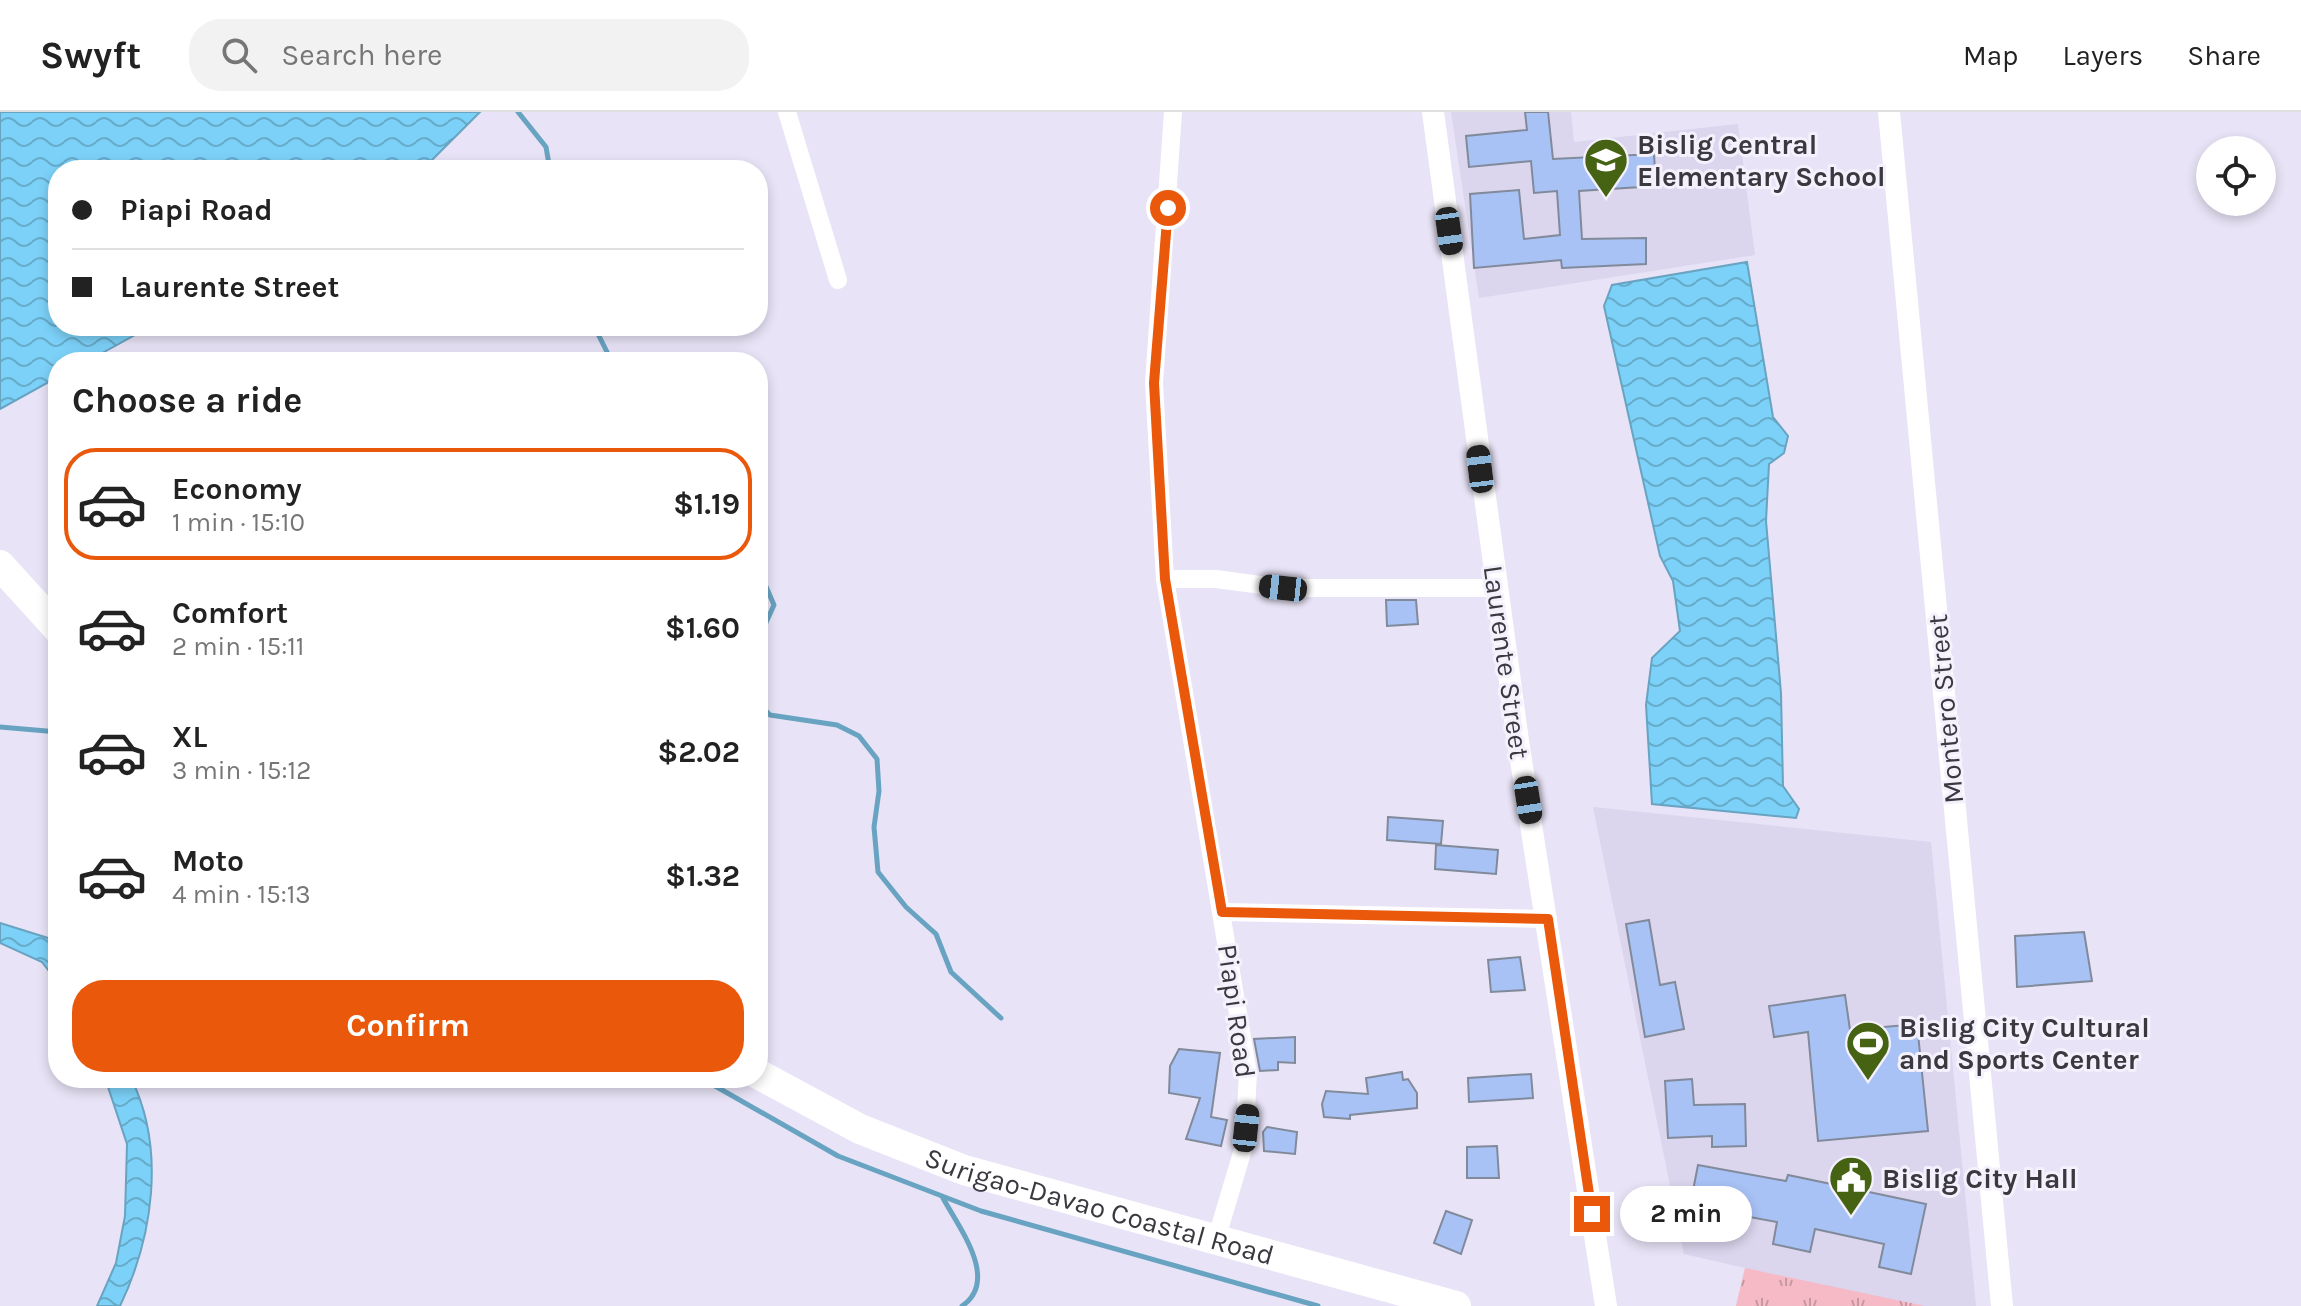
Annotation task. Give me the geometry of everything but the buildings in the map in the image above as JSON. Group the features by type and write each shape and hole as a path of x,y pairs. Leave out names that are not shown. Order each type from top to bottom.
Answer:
{"highway":[{"path":"0,565 48,618"},
{"name":"Surigao-Davao Coastal Road","path":"768,1079 860,1129 964,1170 1456,1306"}],"street":[{"path":"787,112 838,280"},
{"name":"Piapi Road","path":"1173,112 1154,383 1165,579 1248,1073 1244,1146 1216,1240"},
{"name":"Laurente Street","path":"1433,112 1496,588 1606,1306"},
{"name":"Montero Street","path":"1889,112 2002,1306"},
{"path":"1165,579 1216,579 1283,588 1496,588"},
{"path":"1222,912 1548,919"}],"shaded area":[{"name":"Bislig Central Elementary School","path":"1451,112 1571,112 1574,142 1738,124 1755,255 1479,298"},
{"path":"1593,807 1931,842 1976,1306 1736,1306 1745,1268 1684,1254"}],"green space":[{"path":"1745,1268 1925,1306 1736,1306"}],"water":[{"path":"0,112 480,112 432,160 48,160 48,336 133,336 104,352 48,352 48,383 0,409"},
{"path":"1747,262 1773,417 1788,436 1784,453 1769,464 1766,521 1781,693 1783,786 1799,809 1796,818 1652,804 1646,705 1652,658 1680,631 1673,581 1660,556 1604,306 1612,285"},
{"path":"0,923 48,938 48,970 42,962 0,943"},
{"path":"108,1088 135,1088 142,1105 152,1163 151,1193 141,1251 120,1306 97,1306 116,1263 125,1216 127,1144"}],"waterway":[{"path":"518,112 546,147 548,160"},
{"path":"599,336 607,352"},
{"path":"768,591 774,605 768,618"},
{"path":"768,713 837,725 859,736 877,759 879,791 874,827 878,872 906,907 936,934 951,972 1001,1018"},
{"path":"0,727 48,731"},
{"path":"719,1088 838,1156 981,1211 1318,1306"},
{"path":"943,1198 966,1238 977,1268 973,1295 962,1306"}],"place":[{"name":"Bislig Central Elementary School","path":"1606,199"},
{"name":"Bislig City Cultural and Sports Center","path":"1868,1082"},
{"name":"Bislig City Hall","path":"1851,1217"}],"route":[{"path":"1168,208 1154,383 1165,579 1222,912 1548,919 1592,1214"}]}
